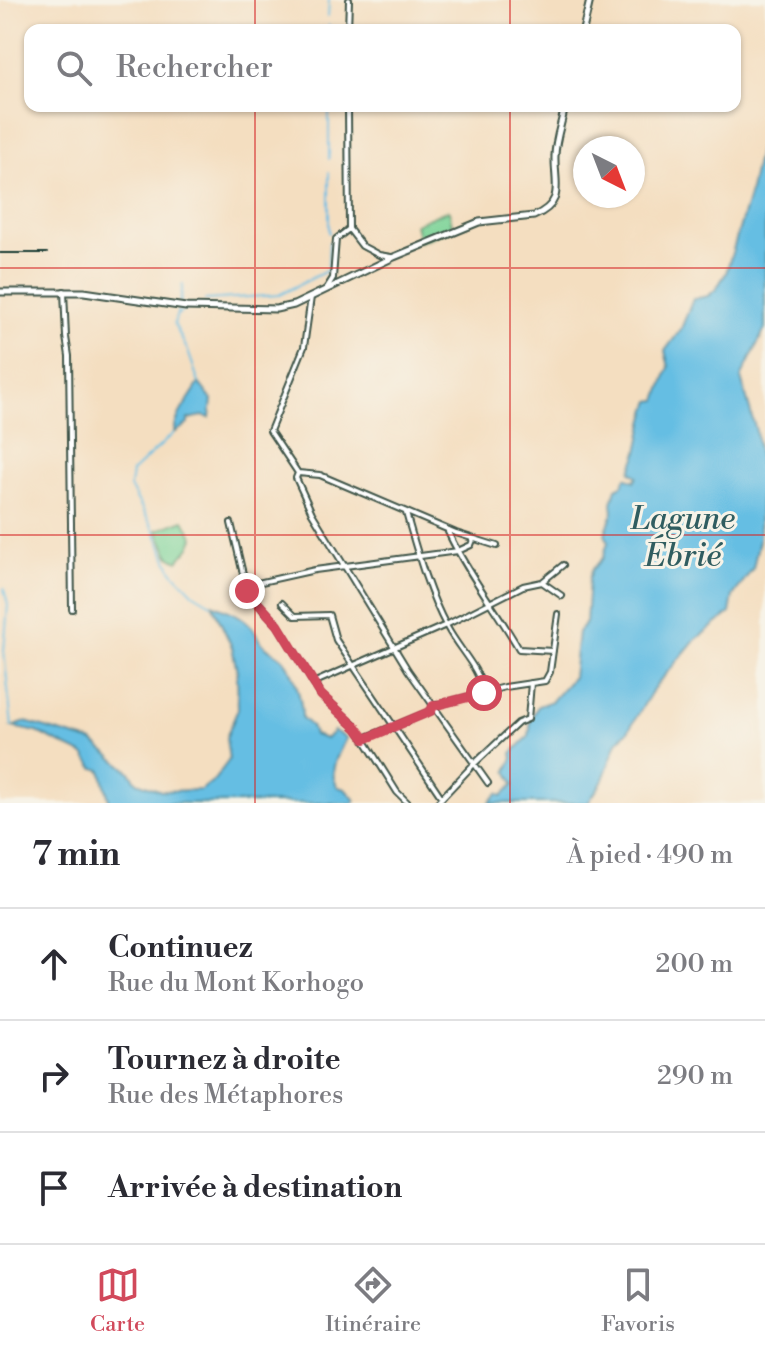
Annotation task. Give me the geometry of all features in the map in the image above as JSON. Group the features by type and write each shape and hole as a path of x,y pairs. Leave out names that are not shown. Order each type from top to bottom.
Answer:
{"street":[{"path":"348,24 349,0"},
{"path":"584,24 590,0"},
{"path":"348,112 349,229 362,246 379,255 394,257"},
{"path":"0,292 64,291 186,307 229,309 276,309 294,305 394,257 479,222 534,216 549,207 557,193 555,157 564,112"},
{"path":"326,289 334,273 336,239 349,229"},
{"path":"64,291 69,356 72,609"},
{"path":"298,473 270,431 304,347 311,296"},
{"path":"298,473 320,475 447,530 497,546"},
{"path":"298,473 296,478 303,496 395,648 488,783"},
{"path":"406,513 418,556 446,625 478,672 484,693"},
{"path":"231,523 244,586 278,625 312,684 357,728 397,792 408,803"},
{"path":"447,530 519,649 553,651"},
{"path":"244,586 345,566 458,551 469,546 473,540"},
{"path":"312,684 446,625 523,586 542,582 563,565"},
{"path":"542,582 562,596"},
{"path":"282,603 295,616 329,615 336,640 442,798"},
{"path":"365,739 431,711 433,706 548,679 558,614"},
{"path":"437,803 473,765 520,722 528,719 531,683"}],"green space":[{"path":"449,210 453,229 419,242 415,224"},
{"path":"184,520 194,538 178,561 169,556 157,530"}],"water":[{"name":"Lagune Ébrié","path":"765,116 765,329 741,378 756,431 761,473 759,540 753,568 733,596 730,613 694,641 654,688 628,731 617,742 602,782 588,803 489,803 498,793 502,796 514,784 507,771 512,753 529,736 531,719 538,706 552,701 573,677 578,632 586,623 589,579 592,570 603,558 608,542 605,534 613,512 616,488 622,485 626,477 634,481 637,476 631,472 647,413 651,401 657,400 669,367 665,351 681,329 693,299 708,296 726,273 749,196"},
{"path":"199,383 212,400 210,418 188,419 188,424 174,433 180,413"},
{"path":"212,604 246,621 262,643 284,660 297,688 302,718 311,726 314,735 326,739 334,731 346,738 333,775 338,787 345,789 355,800 353,803 110,803 101,770 94,768 84,755 37,732 12,727 26,722 93,742 129,771 137,782 161,791 201,790 214,780 229,760 226,738 238,709 237,671 232,647"}],"waterway":[{"path":"328,16 329,0"},
{"path":"329,112 329,159"},
{"path":"329,173 329,233"},
{"path":"205,300 279,295 328,270 329,242"},
{"path":"180,304 183,284"},
{"path":"177,315 189,308"},
{"path":"178,310 174,324 199,383"},
{"path":"174,433 132,472 130,487 172,571 194,594 211,604"},
{"path":"4,589 8,605 4,651 12,727"}],"railway":[{"path":"0,253 47,253"}],"route":[{"path":"247,591 278,625 312,684 365,739 431,711 433,706 484,693"}]}
